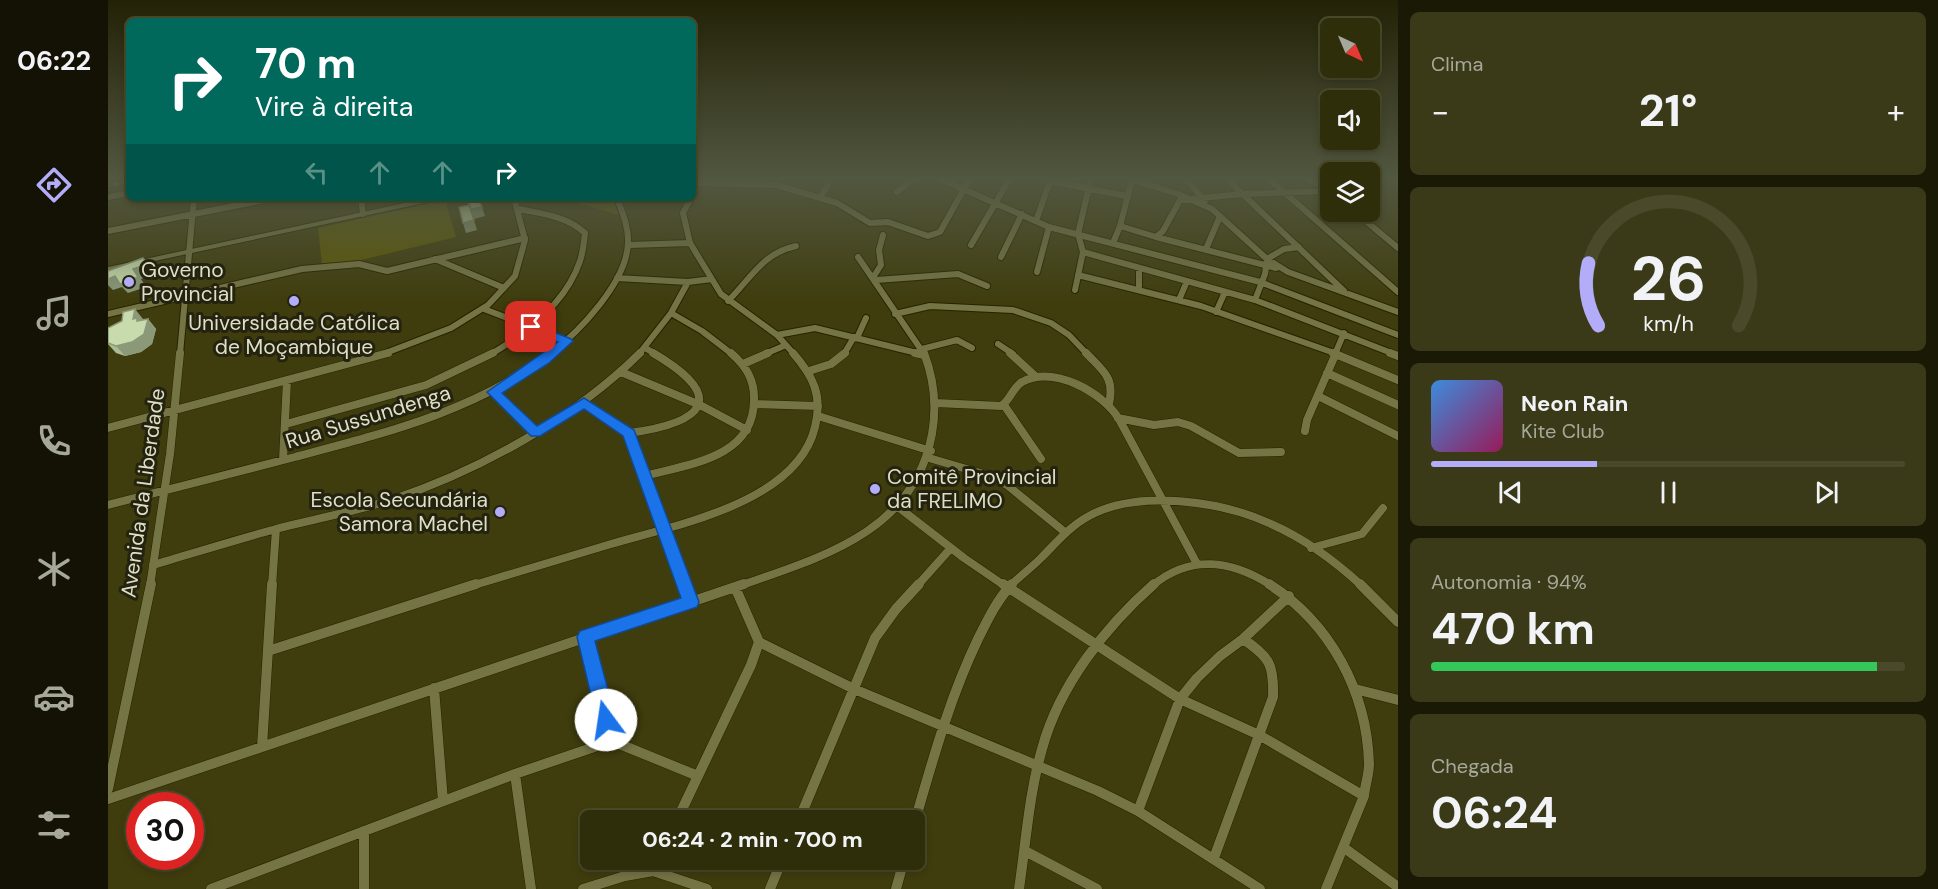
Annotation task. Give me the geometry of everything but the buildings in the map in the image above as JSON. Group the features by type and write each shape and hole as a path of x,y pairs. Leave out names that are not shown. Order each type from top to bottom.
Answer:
{"street":[{"path":"108,231 166,219"},
{"name":"Avenida da Liberdade","path":"108,789 147,606 164,490 193,219"},
{"path":"108,269 338,219"},
{"path":"108,428 408,347 459,325 484,309 504,288 521,261 525,238 521,219"},
{"path":"286,424 428,384 486,357 531,327 564,293 583,257 585,232 580,227 562,219"},
{"name":"Rua Sussundenga","path":"108,505 394,431 437,417 494,392 544,360 567,341 594,312 617,278 628,245 623,219"},
{"path":"268,651 466,587 666,529 744,501 776,482 797,462 813,437 819,416 817,392 809,371 777,335 721,294 690,243 685,219"},
{"path":"865,219 870,223 888,222 928,236 940,232 947,219"},
{"path":"971,245 987,219"},
{"path":"1001,257 1019,219"},
{"path":"1033,219 1049,227 1263,283 1398,335"},
{"path":"1075,290 1083,252 1078,234 1081,219"},
{"path":"1113,243 1121,219"},
{"path":"1155,237 1163,231 1168,219"},
{"path":"1206,249 1219,219"},
{"path":"1224,219 1267,262"},
{"path":"1269,219 1348,294"},
{"path":"1316,219 1397,290"},
{"path":"1367,222 1398,248"},
{"path":"1120,226 1155,237 1267,262 1288,272 1398,312"},
{"path":"1037,272 1049,227"},
{"path":"1163,231 1172,240"},
{"path":"875,278 881,265 879,249 883,235"},
{"path":"108,314 321,266 359,264 387,271 525,238"},
{"path":"628,245 690,243"},
{"path":"728,301 764,258 773,252 796,246"},
{"path":"1255,300 1263,283 1267,262 1284,249 1299,248"},
{"path":"1083,252 1255,300 1398,356"},
{"path":"108,800 800,565 849,544 884,520 914,487 930,454 936,403 932,374 923,352 895,314 875,278 858,257"},
{"path":"435,259 504,288"},
{"path":"1139,269 1139,287"},
{"path":"875,278 958,274 987,285"},
{"path":"1078,275 1139,287 1216,312 1335,352 1398,380"},
{"path":"617,278 688,282 712,279"},
{"path":"1179,300 1187,281"},
{"path":"153,565 276,529 390,500 440,481 536,433 584,403 621,372 645,348 671,313 688,282"},
{"path":"1216,312 1225,292"},
{"path":"895,314 934,306 1013,310 1051,323 1069,335 1108,376 1112,390 1109,404"},
{"path":"484,309 567,341"},
{"path":"645,476 689,464 723,451 741,441 755,404 751,376 743,364 687,320 671,313"},
{"path":"809,371 838,361 849,348 866,318"},
{"path":"777,335 815,328 923,352 957,340 972,348"},
{"path":"1305,431 1307,420 1344,333"},
{"path":"998,344 1015,356 1036,377"},
{"path":"743,364 786,345"},
{"path":"629,433 647,431 676,422 694,412 700,405 700,393 692,381 645,348"},
{"path":"621,372 700,405 747,430"},
{"path":"1327,374 1398,405"},
{"path":"1004,405 1021,382 1036,377 1057,379 1086,387 1109,404 1196,562"},
{"path":"283,460 287,381"},
{"path":"494,392 536,433"},
{"path":"1318,396 1398,436"},
{"path":"584,403 629,433 691,602"},
{"path":"936,403 1004,405"},
{"path":"755,404 818,406"},
{"path":"1004,405 1041,459"},
{"path":"819,416 980,472 1007,485 1066,533"},
{"path":"1118,418 1154,425 1178,422 1191,426 1239,453 1281,452"},
{"path":"918,810 942,727 967,659 990,615 1008,588 1066,533 1089,515 1106,508 1160,499 1216,507 1251,516 1285,530 1311,548 1351,577 1381,603 1398,622"},
{"path":"897,506 1008,588 1180,699 1259,735 1364,796"},
{"path":"1311,548 1362,534 1383,508"},
{"path":"262,747 276,529"},
{"path":"803,810 876,638 896,609 951,548"},
{"path":"1019,889 1038,768 1048,730 1062,697 1095,646 1160,579 1196,562 1219,564 1245,572 1269,582 1288,596 1332,642 1355,689 1366,725 1369,767 1364,796 1326,889"},
{"path":"682,810 759,642 735,587"},
{"path":"1138,811 1180,699 1197,678 1220,656 1243,639 1288,596"},
{"path":"586,637 612,741"},
{"path":"1214,858 1273,697 1274,671 1261,651 1243,639"},
{"path":"759,642 854,689 1038,768 1098,791 1138,811 1260,889"},
{"path":"434,688 443,801"},
{"path":"1355,689 1398,700"},
{"path":"211,889 515,774 612,741 698,776"},
{"path":"515,774 531,889"},
{"path":"364,831 364,889"},
{"path":"1343,847 1398,887"},
{"path":"1025,851 1097,889"},
{"path":"770,889 778,870"},
{"path":"896,889 901,870"},
{"path":"583,889 625,876 653,871 707,889"}],"shaded area":[{"path":"357,219 451,219 456,237 361,260 322,264 318,228"}],"place":[{"name":"Governo Provincial","path":"129,282"},
{"name":"Universidade Católica de Moçambique","path":"294,301"},
{"name":"Comitê Provincial da FRELIMO","path":"875,489"},
{"name":"Escola Secundária Samora Machel","path":"500,512"}],"route":[{"path":"531,327 567,341 544,360 494,392 536,433 584,403 629,433 691,602 586,637 606,720"}]}
